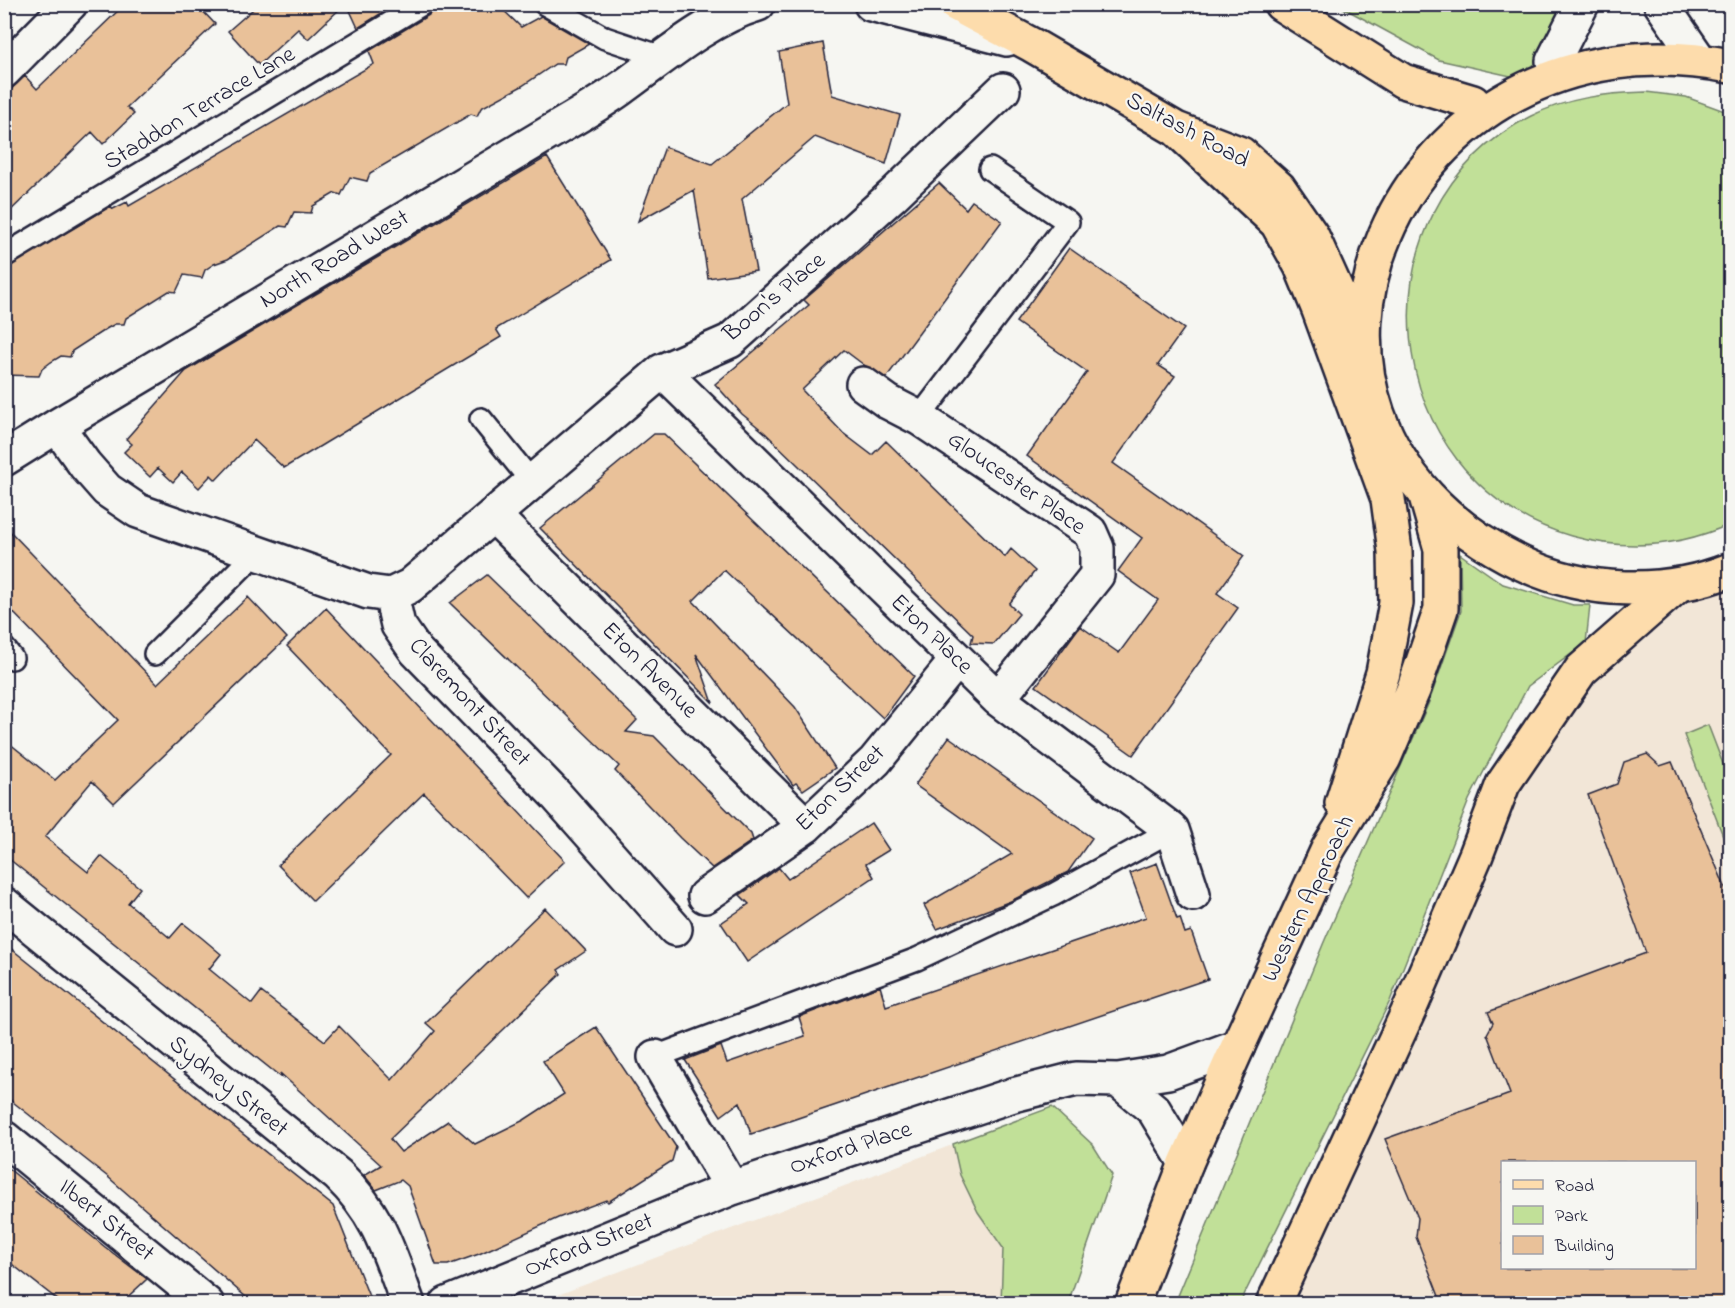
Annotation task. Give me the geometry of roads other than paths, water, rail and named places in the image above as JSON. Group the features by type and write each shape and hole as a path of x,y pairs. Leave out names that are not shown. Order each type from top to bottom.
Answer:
{"main road":[{"name":"Saltash Road","path":"954,4 1032,45 1176,129 1241,154 1279,188 1312,236 1366,358"},
{"path":"1281,4 1404,81 1473,102"},
{"path":"1731,66 1696,55 1648,48 1600,50 1553,61 1515,76 1473,102 1437,134 1407,172 1385,215 1370,261 1365,300 1366,358 1378,405 1397,449 1424,488 1456,523 1495,550 1538,571 1583,584 1631,589 1678,585 1731,570"},
{"path":"1176,129 1277,223 1301,266 1319,310 1388,499 1395,551 1396,603 1383,673 1328,849"},
{"name":"Western Approach","path":"1132,1304 1186,1163 1328,849 1384,758 1414,688 1441,609 1441,549 1424,488"},
{"path":"1273,1304 1410,1008 1476,855 1503,784 1581,670 1678,585"}],"street":[{"path":"4,71 70,4"},
{"name":"North Road West","path":"663,57 710,4"},
{"name":"North Road West","path":"4,459 564,124 618,90 663,57 740,10 758,4"},
{"path":"871,4 1032,45"},
{"path":"1553,61 1582,4"},
{"path":"1661,4 1696,55"},
{"name":"Boon's Place","path":"391,595 410,586 662,371 730,341 892,196 1003,90"},
{"name":"Eton Place","path":"662,371 998,699 1172,830"},
{"name":"Gloucester Place","path":"863,384 888,402 919,418 1090,532 1097,548 1097,575 998,699"},
{"path":"57,426 85,465 107,490 138,511 368,592 391,595"},
{"name":"Eton Avenue","path":"493,515 806,826"},
{"name":"Claremont Street","path":"391,595 398,625 416,651 555,794 675,929"},
{"name":"Eton Street","path":"705,896 806,826 875,761 957,660"},
{"path":"1172,830 1193,894"},
{"name":"Sydney Street","path":"4,904 338,1175 361,1197 383,1237 408,1304"},
{"name":"Oxford Place","path":"732,1188 1013,1095 1076,1079 1118,1080 1168,1072 1238,1046"},
{"path":"655,1057 732,1188"},
{"path":"1118,1080 1154,1110 1186,1163"},
{"name":"Ilbert Street","path":"4,1138 207,1304"},
{"name":"Oxford Street","path":"447,1304 732,1188"}],"lane":[{"name":"Staddon Terrace Lane","path":"4,256 422,4"},
{"path":"545,4 605,38 663,57"},
{"path":"919,418 1068,222 990,169"},
{"path":"481,419 532,482"},
{"path":"155,654 255,554"},
{"path":"655,1057 917,959 1053,895 1172,830"}]}
